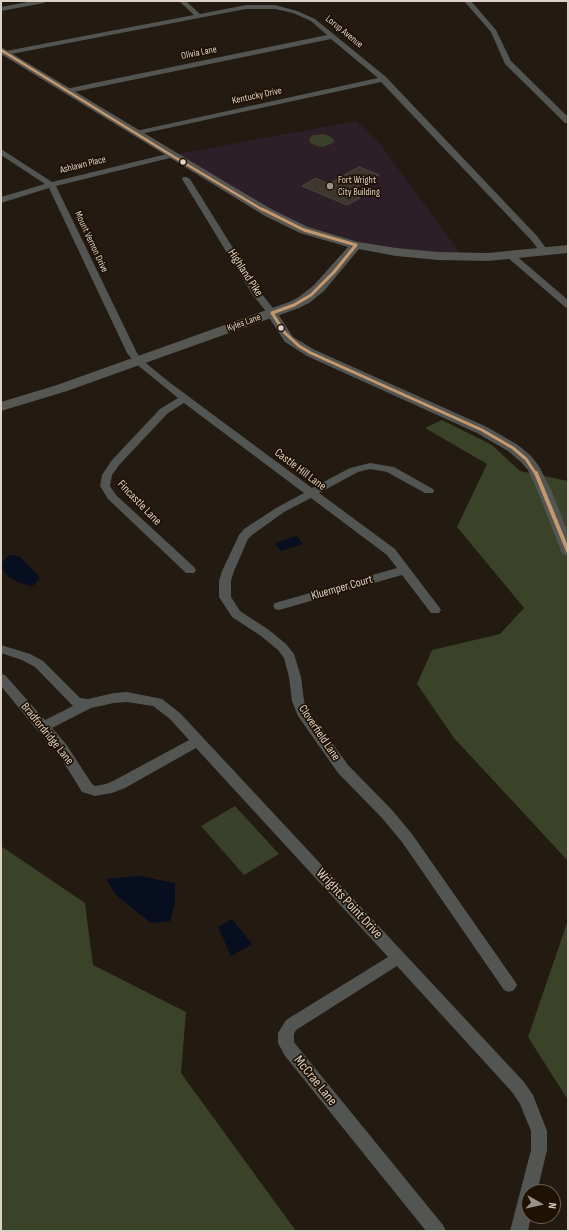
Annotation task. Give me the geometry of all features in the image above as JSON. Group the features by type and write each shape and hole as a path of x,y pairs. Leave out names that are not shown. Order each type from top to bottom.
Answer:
{"main road":[{"path":"4,51 171,155 287,222 317,234 356,245 432,256 463,257 510,255 568,249"},
{"name":"Kyles Lane","path":"1,408 62,388 294,305 311,295 334,272 356,245"}],"street":[{"path":"1,9 44,1"},
{"path":"182,1 199,16"},
{"path":"467,1 494,31 508,62 568,121"},
{"name":"Lorup Avenue","path":"4,51 246,7 275,7 301,14 313,20 383,79 534,238 545,252"},
{"name":"Olivia Lane","path":"69,91 333,36"},
{"name":"Kentucky Drive","path":"136,133 383,79"},
{"path":"559,112 568,110"},
{"path":"1,151 51,185"},
{"name":"Ashlawn Place","path":"1,200 51,185 171,155"},
{"name":"Highland Pike","path":"186,179 257,294 289,338 311,354 482,430 513,448 526,459 534,469 545,492 568,551"},
{"name":"Mount Vernon Drive","path":"51,185 132,353 138,361"},
{"path":"510,255 568,305"},
{"name":"Castle Hill Lane","path":"138,361 184,398 311,494 391,552 435,610"},
{"name":"Fincastle Lane","path":"184,398 164,411 116,462 107,475 105,486 112,497 190,570"},
{"name":"Cloverfield Lane","path":"429,491 390,469 370,466 354,470 280,510 248,532 243,538 228,571 225,582 225,597 236,614 265,634 282,648 290,657 295,677 298,701 303,713 344,769 387,814 407,838 509,985"},
{"name":"Kluemper Court","path":"279,606 404,570"},
{"path":"1,649 26,657 39,664 76,702 88,704"},
{"name":"Bradfordridge Lane","path":"1,678 42,727 61,747 87,788 95,791 107,789 120,784 198,741"},
{"name":"Wrights Point Drive","path":"42,727 88,704 114,698 127,697 148,699 157,702 175,716 518,1086 527,1100 539,1132 539,1150 519,1231"},
{"name":"McCrae Lane","path":"398,958 292,1026 286,1033 286,1042 291,1051 437,1231"}],"shaded area":[{"path":"356,121 378,141 463,257 419,255 317,234 171,155"}],"green space":[{"path":"323,134 334,140 333,143 323,147 310,143 309,139 313,135"},
{"path":"442,420 492,445 520,471 568,481 568,861 454,738 417,684 432,650 500,634 524,608 457,527 487,464 425,428"},
{"path":"235,806 279,854 244,875 201,826"},
{"path":"1,846 85,903 93,965 186,1012 181,1073 296,1231 1,1231"},
{"path":"568,920 568,1100 528,1037"}],"water":[{"path":"297,536 303,544 281,551 275,543"},
{"path":"12,555 20,557 40,578 35,584 31,586 23,584 10,578 4,572 2,565 4,560 8,556"},
{"path":"139,876 175,883 175,902 170,921 151,923 116,895 106,879"},
{"path":"232,919 252,944 231,956 218,927"}],"building":[{"name":"Fort Wright City Building","path":"359,167 379,175 347,192 360,198 347,205 302,186 316,178 328,184"}],"transit line":[{"path":"1,50 171,155 269,213 304,230 356,245 334,272 311,295 294,305 272,313 285,333 299,346 311,353 482,430 513,448 526,459 534,469 545,492 568,551"}],"place":[{"name":"Fort Wright City Building","path":"330,186"}]}
